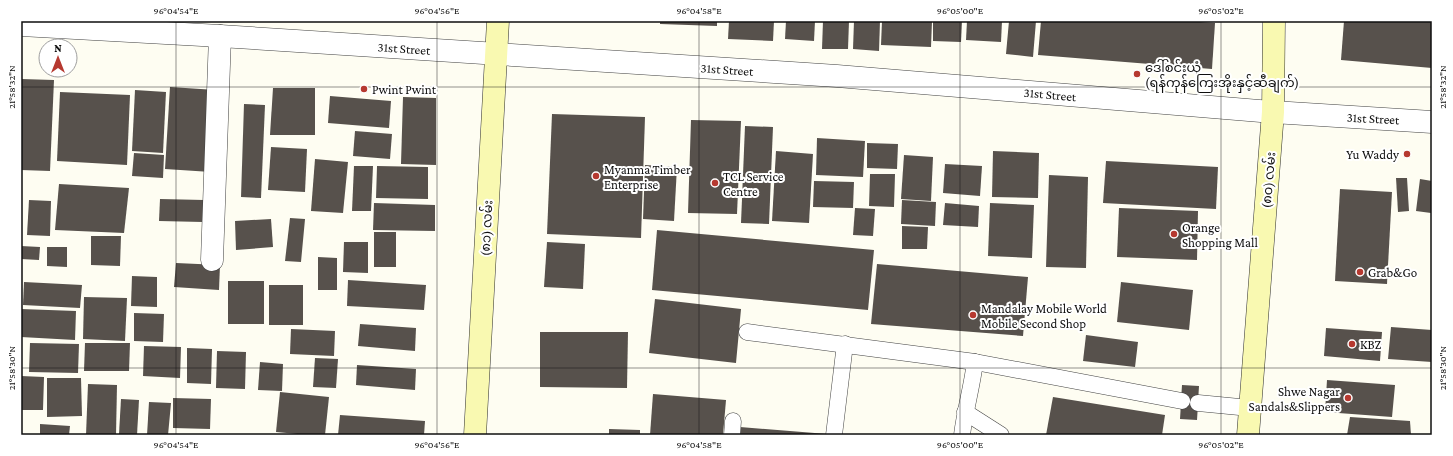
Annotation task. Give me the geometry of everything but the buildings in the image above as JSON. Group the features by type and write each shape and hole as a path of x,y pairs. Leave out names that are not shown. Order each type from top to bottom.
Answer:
{"main road":[{"name":"(၈၁) လမ်း","path":"475,435 498,21"},
{"name":"(၈၀) လမ်း","path":"1248,435 1273,112 1274,21"}],"street":[{"name":"31st Street","path":"21,25 220,36 838,76 1273,112 1432,122"},
{"path":"212,260 220,36"}],"lane":[{"path":"747,332 975,362 1182,401"},
{"path":"834,435 846,344"},
{"path":"962,435 965,412 972,386 975,362"},
{"path":"1198,403 1250,408"},
{"path":"965,412 1001,435"}],"place":[{"name":"ဒေါ်စင်းယုံ (ရန်ကုန်ကြေးအိုးနှင့်ဆီချက်)","path":"1137,74"},
{"name":"Pwint Pwint","path":"364,89"},
{"name":"Yu Waddy","path":"1407,154"},
{"name":"Myanma Timber Enterprise","path":"596,176"},
{"name":"TCL Service Centre","path":"715,183"},
{"name":"Orange Shopping Mall","path":"1174,234"},
{"name":"Grab&Go","path":"1360,272"},
{"name":"Mandalay Mobile World Mobile Second Shop","path":"973,315"},
{"name":"KBZ","path":"1352,344"},
{"name":"Shwe Nagar Sandals&Slippers","path":"1348,398"}]}
